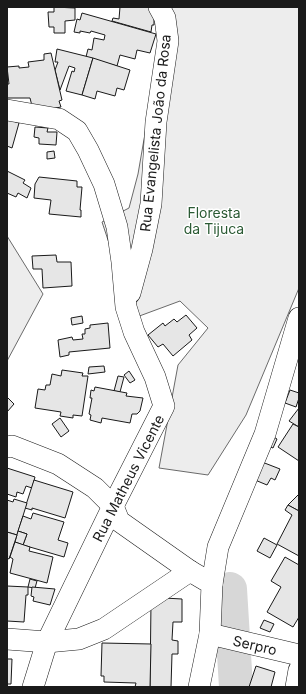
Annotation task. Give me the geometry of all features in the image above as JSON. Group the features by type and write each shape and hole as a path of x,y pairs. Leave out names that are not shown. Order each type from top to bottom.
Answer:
{"street":[{"name":"Rua Evangelista João da Rosa","path":"126,307 142,249 150,204 156,122 168,41 165,18 159,7"},
{"name":"Rua Matheus Vicente","path":"7,110 59,120 77,131 88,150 104,184 117,227 126,307 134,332 155,377 164,406 113,506 47,642 33,687"},
{"path":"199,687 210,634 212,584 218,547 265,434 299,318"},
{"path":"7,447 12,446 58,464 95,488 113,506 119,521 190,571 212,584"},
{"path":"7,639 47,642 79,639 104,630 190,571"},
{"name":"Serpro","path":"210,634 299,655"},
{"path":"296,687 299,670"}],"green space":[{"name":"Floresta da Tijuca","path":"156,7 299,7 299,288 246,415 208,475 159,468 178,365 208,328 180,301 134,318 102,222 129,208 138,174 165,29"},
{"path":"7,236 43,294 7,361"}],"building":[{"path":"54,7 75,8 75,20 65,21 65,33 54,33 54,27 49,27 48,12 54,12"},
{"path":"120,7 154,7 154,25 152,25 151,32 112,21 113,18 119,19"},
{"path":"82,13 156,34 150,53 137,50 135,59 120,55 117,66 86,57 88,49 92,50 94,38 104,40 105,35 91,31 90,33 80,31 80,33 74,32 77,19 80,20"},
{"path":"57,49 93,58 82,95 66,91 72,71 74,72 75,68 69,66 60,90 55,70 58,62 55,62"},
{"path":"51,53 62,100 59,101 61,107 45,110 33,110 30,98 7,98 7,84 9,84 7,67 29,67 28,62 44,60 44,54"},
{"path":"93,58 130,70 124,90 117,88 115,96 97,91 95,99 82,95"},
{"path":"7,119 19,123 12,148 7,146"},
{"path":"35,127 48,128 47,132 57,132 56,145 39,144 39,138 34,137"},
{"path":"54,151 55,158 47,159 47,152"},
{"path":"7,171 25,180 23,183 31,188 27,198 18,193 16,197 7,193"},
{"path":"39,177 77,181 77,187 82,187 80,210 81,217 49,214 51,200 34,198 35,184"},
{"path":"56,255 57,262 71,262 72,286 43,288 42,269 33,269 32,256"},
{"path":"186,315 197,328 189,335 192,340 173,356 163,344 158,347 148,335 163,323 165,326 174,319 177,322"},
{"path":"82,316 83,323 72,325 71,318"},
{"path":"108,323 110,348 69,352 69,355 60,357 58,340 72,337 73,340 83,339 82,334 85,334 85,329 90,328 90,325"},
{"path":"104,366 105,372 88,374 89,367"},
{"path":"62,370 83,373 82,376 88,376 82,416 73,415 73,418 60,416 61,412 35,408 38,389 45,390 46,385 50,385 52,374 61,376"},
{"path":"129,371 135,380 130,383 124,375"},
{"path":"118,376 124,377 120,392 114,391"},
{"path":"95,387 127,393 126,396 143,398 140,411 137,414 132,414 130,423 102,418 101,423 90,420 91,415 89,414 92,398 90,398 91,390 94,391"},
{"path":"290,390 299,393 296,407 285,403"},
{"path":"7,397 14,404 7,412"},
{"path":"299,408 299,427 289,421"},
{"path":"60,418 69,431 61,437 52,424"},
{"path":"293,424 299,427 299,461 278,447"},
{"path":"272,436 277,439 273,448 268,446"},
{"path":"262,462 280,469 275,480 271,478 267,485 255,480"},
{"path":"7,468 35,477 32,488 26,486 23,494 17,492 16,497 7,494"},
{"path":"34,480 73,492 65,518 32,508 32,510 25,508"},
{"path":"299,494 299,511 288,505"},
{"path":"14,499 27,503 17,535 7,532 7,500 13,502"},
{"path":"288,505 299,511 299,556 277,544 292,515 285,510"},
{"path":"33,513 64,522 58,540 68,543 64,557 23,545 27,534 18,531 23,516 31,519"},
{"path":"18,531 27,534 23,545 15,542"},
{"path":"7,532 17,535 9,559 7,558"},
{"path":"264,538 277,545 270,558 257,551"},
{"path":"15,542 30,547 29,551 53,557 47,583 10,573 13,559 10,557"},
{"path":"285,557 299,565 299,617 293,627 267,612 281,587 271,581"},
{"path":"30,579 37,581 35,588 28,587"},
{"path":"7,586 28,587 24,622 7,621"},
{"path":"32,587 55,589 50,605 33,601 34,597 31,596"},
{"path":"164,598 182,599 182,622 173,622 172,640 178,641 178,654 172,654 171,687 150,687 151,602"},
{"path":"264,620 274,624 270,632 260,628"},
{"path":"102,643 151,644 150,687 135,687 136,683 104,682 104,676 101,676"},
{"path":"7,659 12,659 11,684 7,684"},
{"path":"256,666 275,672 271,687 249,687"}],"waterway":[{"path":"230,589 236,687"}]}
